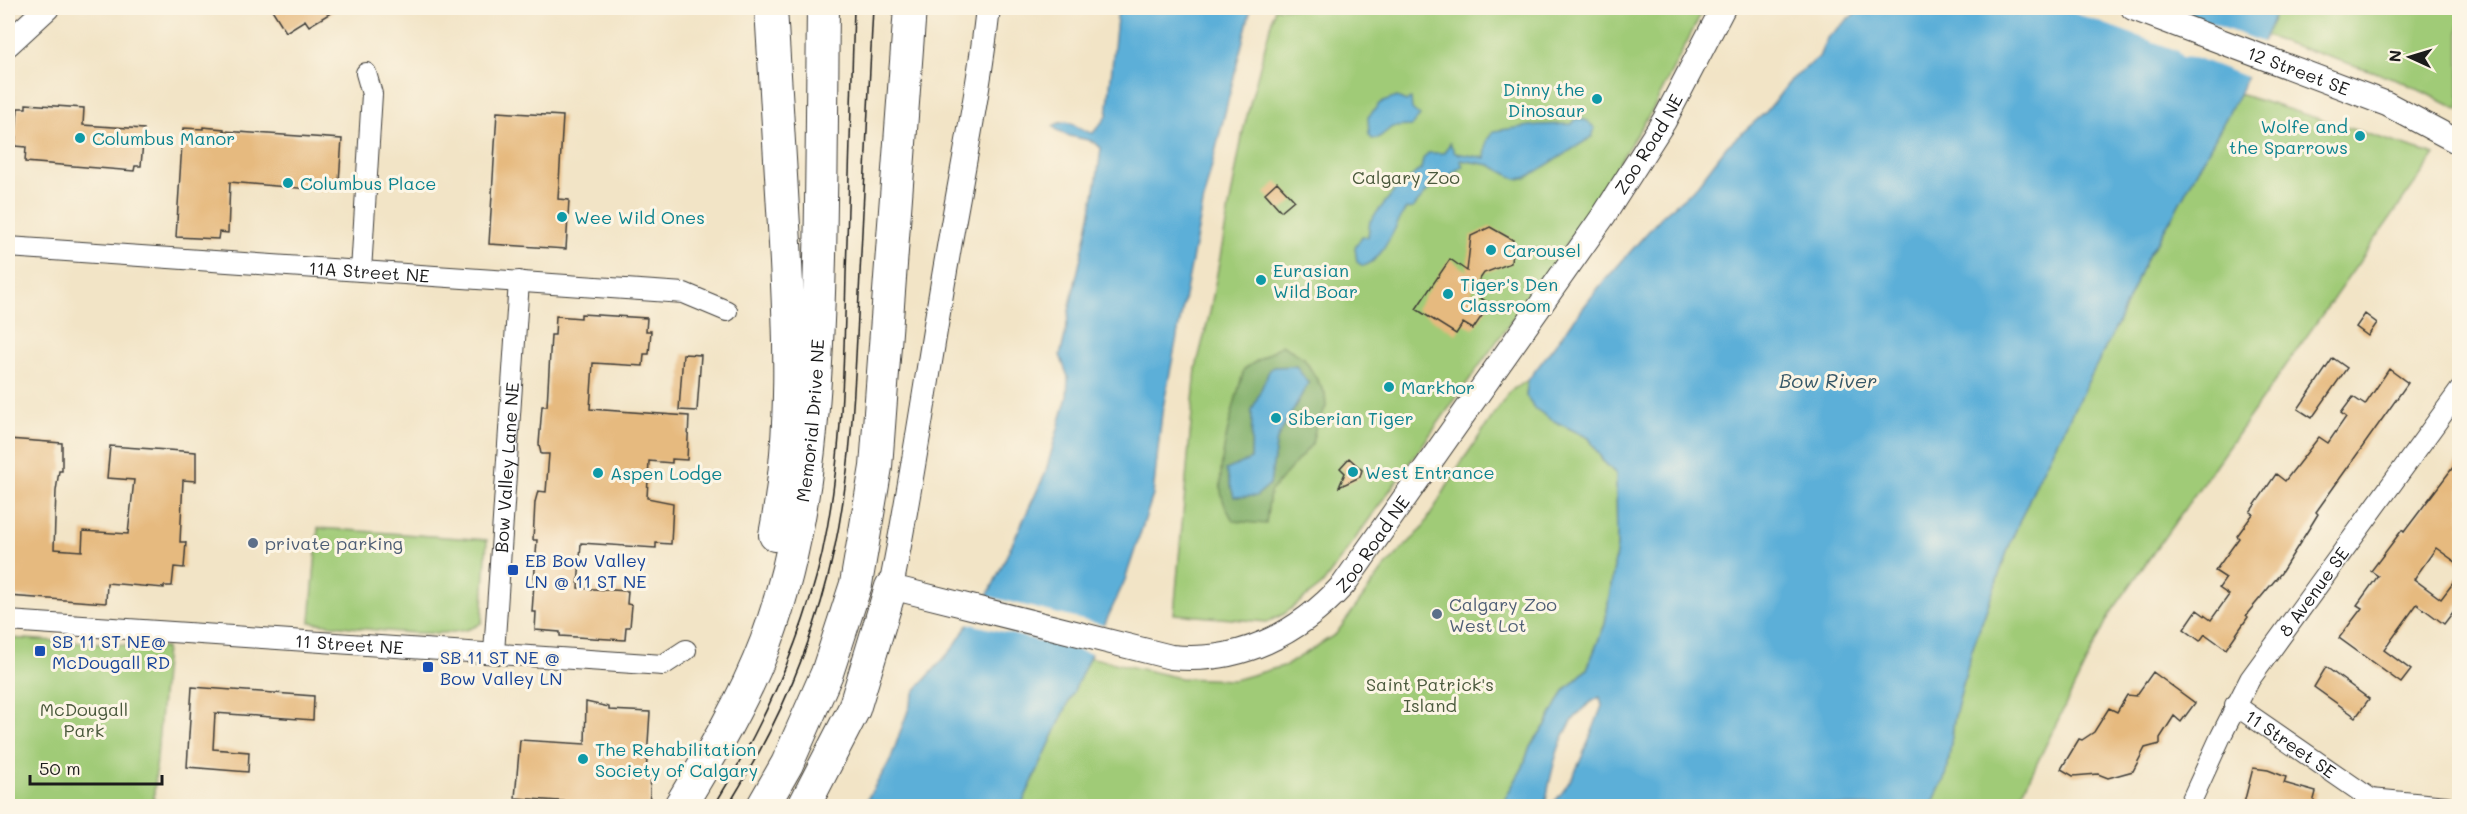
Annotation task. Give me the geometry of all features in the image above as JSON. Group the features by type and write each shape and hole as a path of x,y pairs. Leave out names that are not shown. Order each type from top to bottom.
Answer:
{"highway":[{"path":"766,639 762,603 780,507 790,399 790,321 771,8"},
{"name":"Memorial Drive NE","path":"680,807 731,720 766,639 797,533 814,404 819,290 823,8"},
{"path":"762,807 787,764 827,673 856,584 876,467 910,8"},
{"path":"804,807 854,709 905,590"}],"street":[{"path":"8,44 47,8"},
{"path":"905,590 911,488 938,313 982,59 988,8"},
{"name":"Zoo Road NE","path":"905,590 1125,645 1191,659 1234,654 1274,640 1324,605 1344,584 1605,215 1664,121 1723,8"},
{"name":"12 Street SE","path":"2133,8 2387,104 2460,143"},
{"path":"361,271 372,94 366,73"},
{"name":"11A Street NE","path":"8,246 684,293 727,311"},
{"name":"Bow Valley Lane NE","path":"494,653 519,282"},
{"name":"8 Avenue SE","path":"2189,807 2235,705 2250,679 2460,390"},
{"name":"11 Street NE","path":"8,621 663,665 686,650"},
{"name":"11 Street SE","path":"2235,705 2371,799 2446,807"}],"green space":[{"name":"Calgary Zoo","path":"1275,8 1704,8 1653,109 1566,245 1322,585 1284,614 1267,622 1174,614 1196,368 1210,312 1243,131"},
{"path":"2278,8 2459,8 2459,110 2399,80 2265,36"},
{"path":"2239,94 2435,155 2110,614 2016,806 1931,806 1947,773 1954,720 1971,653 2011,541 2038,479 2118,323 2145,261 2172,217"},
{"path":"1282,345 1304,358 1325,393 1326,407 1316,425 1312,444 1270,492 1266,524 1233,521 1224,503 1221,487 1223,454 1244,369","holes":["1308,383 1277,439 1270,484 1251,459 1252,410"]},
{"name":"Saint Patrick's Island","path":"1528,380 1526,396 1550,419 1589,438 1603,461 1616,474 1617,547 1605,624 1587,669 1564,691 1546,725 1530,746 1523,767 1501,806 1021,806 1089,657 1180,678 1234,680 1287,665 1336,634 1384,568 1422,529 1459,466 1510,391"},
{"path":"318,528 487,540 482,622 470,629 427,633 374,630 310,622"},
{"name":"McDougall Park","path":"8,638 166,648 153,806 8,806"}],"water":[{"path":"1118,8 1251,8 1206,189 1162,413 1153,495 1125,580 1021,806 863,806 890,761 915,691 953,648 991,589 1045,474 1067,397 1068,377 1060,355 1092,206 1101,148 1096,143 1065,134 1053,126 1064,122 1093,133 1107,116"},
{"name":"Bow River","path":"1861,8 2278,8 2239,94 2172,217 2145,261 2118,323 2038,479 2011,541 1971,653 1954,720 1947,773 1931,806 1550,806 1568,785 1581,759 1602,706 1600,697 1586,706 1567,730 1555,760 1545,806 1501,806 1523,767 1530,746 1546,725 1564,691 1587,669 1605,624 1617,547 1616,474 1603,461 1589,438 1550,419 1536,409 1526,396 1528,380 1599,287 1662,216 1695,188 1727,146 1767,111 1791,80 1819,57 1827,38"},
{"path":"1397,97 1406,101 1411,99 1412,109 1420,116 1411,126 1392,127 1377,139 1372,139 1369,135 1368,117 1380,103"},
{"path":"1576,119 1585,120 1595,128 1592,137 1526,178 1516,179 1490,165 1460,160 1463,166 1452,173 1448,181 1429,189 1413,208 1406,209 1377,257 1363,266 1357,262 1355,248 1362,236 1368,237 1370,221 1395,190 1421,169 1423,159 1428,153 1444,153 1450,143 1455,153 1485,158 1487,140 1494,131 1538,125 1572,124"},
{"path":"1296,366 1308,383 1277,439 1270,484 1256,496 1234,497 1226,470 1251,459 1252,410 1269,371 1273,367"}],"pier":[{"path":"2061,8 2169,8 2265,43 2249,78 2200,59 2182,57 2176,50"},
{"path":"983,595 1107,626 1093,654 966,623"}],"building":[{"path":"271,8 339,8 309,26 305,20 286,32"},
{"name":"Columbus Manor","path":"26,104 84,108 83,125 144,129 141,166 135,166 134,171 25,162 26,147 15,146 18,108 26,108"},
{"path":"497,112 563,116 558,199 569,200 566,249 489,244"},
{"name":"Columbus Place","path":"203,127 224,129 224,131 342,139 339,182 332,181 332,191 230,182 228,233 219,232 218,239 176,237 183,128 203,129"},
{"path":"1277,182 1294,200 1281,211 1265,193"},
{"path":"1490,227 1513,240 1511,263 1484,273 1471,292 1490,304 1473,329 1463,323 1456,334 1416,309 1450,259 1467,271 1471,236"},
{"name":"Aspen Lodge","path":"581,314 647,318 646,331 651,331 649,354 644,354 643,366 593,363 590,409 689,416 687,460 672,459 672,463 649,461 647,498 673,503 671,544 656,543 656,548 581,543 578,588 628,591 627,604 632,605 630,627 626,627 625,640 560,636 560,632 535,630 536,612 532,612 537,540 533,540 535,502 538,491 546,492 549,454 541,454 539,444 542,406 547,406 551,335 555,335 556,316 581,318"},
{"path":"2365,314 2377,323 2368,336 2356,327"},
{"path":"683,354 701,355 697,411 679,410"},
{"path":"2333,358 2347,368 2312,418 2298,409"},
{"path":"2389,369 2408,383 2316,512 2318,514 2281,573 2246,615 2248,617 2226,649 2205,634 2200,641 2184,629 2197,610 2211,620 2229,595 2219,588 2226,578 2215,571 2239,538 2237,536 2253,514 2250,512 2276,474 2285,481 2319,437 2328,443 2346,417 2341,413 2353,397 2365,405"},
{"path":"8,439 62,443 62,471 59,471 56,491 54,549 82,551 83,531 128,534 134,480 107,478 110,446 196,452 196,481 183,480 180,542 186,542 184,568 174,567 172,586 164,586 164,588 107,583 106,603 8,596"},
{"name":"West Entrance","path":"1349,458 1362,470 1360,477 1339,487 1345,473 1340,468"},
{"path":"2460,458 2460,565 2436,548 2414,579 2441,599 2460,574 2460,603 2444,624 2417,604 2384,650 2411,670 2401,683 2339,638 2362,608 2357,605 2378,576 2371,571"},
{"path":"2326,667 2369,699 2356,717 2314,687"},
{"path":"2153,672 2195,703 2181,722 2174,716 2160,738 2160,744 2145,748 2133,771 2108,778 2098,774 2073,776 2061,769 2079,739 2082,740 2094,732 2109,708 2117,712 2127,695 2136,696"},
{"path":"192,687 314,696 313,720 215,713 213,749 249,752 248,772 187,767"},
{"name":"The Rehabilitation Society of Calgary","path":"586,702 609,707 609,710 650,712 646,774 651,775 649,807 515,798 520,740 585,744"},
{"path":"2253,768 2268,770 2286,777 2284,783 2316,792 2312,807 2243,807"}],"tram line":[{"path":"714,806 764,716 791,653 813,587 829,519 838,450 843,380 854,8"},
{"path":"728,806 778,715 805,651 826,585 840,519 849,455 854,391 873,8"}],"place":[{"name":"Dinny the Dinosaur","path":"1597,99"},
{"name":"Wolfe and the Sparrows","path":"2360,136"},
{"name":"Columbus Manor","path":"80,138"},
{"name":"Columbus Place","path":"288,183"},
{"name":"Wee Wild Ones","path":"562,217"},
{"name":"Carousel","path":"1491,250"},
{"name":"Eurasian Wild Boar","path":"1261,280"},
{"name":"Tiger's Den Classroom","path":"1448,294"},
{"name":"Markhor","path":"1389,387"},
{"name":"Siberian Tiger","path":"1276,418"},
{"name":"West Entrance","path":"1353,472"},
{"name":"Aspen Lodge","path":"598,473"},
{"name":"private parking","path":"253,543"},
{"name":"EB Bow Valley LN @ 11 ST NE","path":"513,570"},
{"name":"Calgary Zoo West Lot","path":"1437,614"},
{"name":"SB 11 ST NE@ McDougall RD","path":"40,651"},
{"name":"SB 11 ST NE @ Bow Valley LN","path":"428,667"},
{"name":"The Rehabilitation Society of Calgary","path":"583,759"}]}
